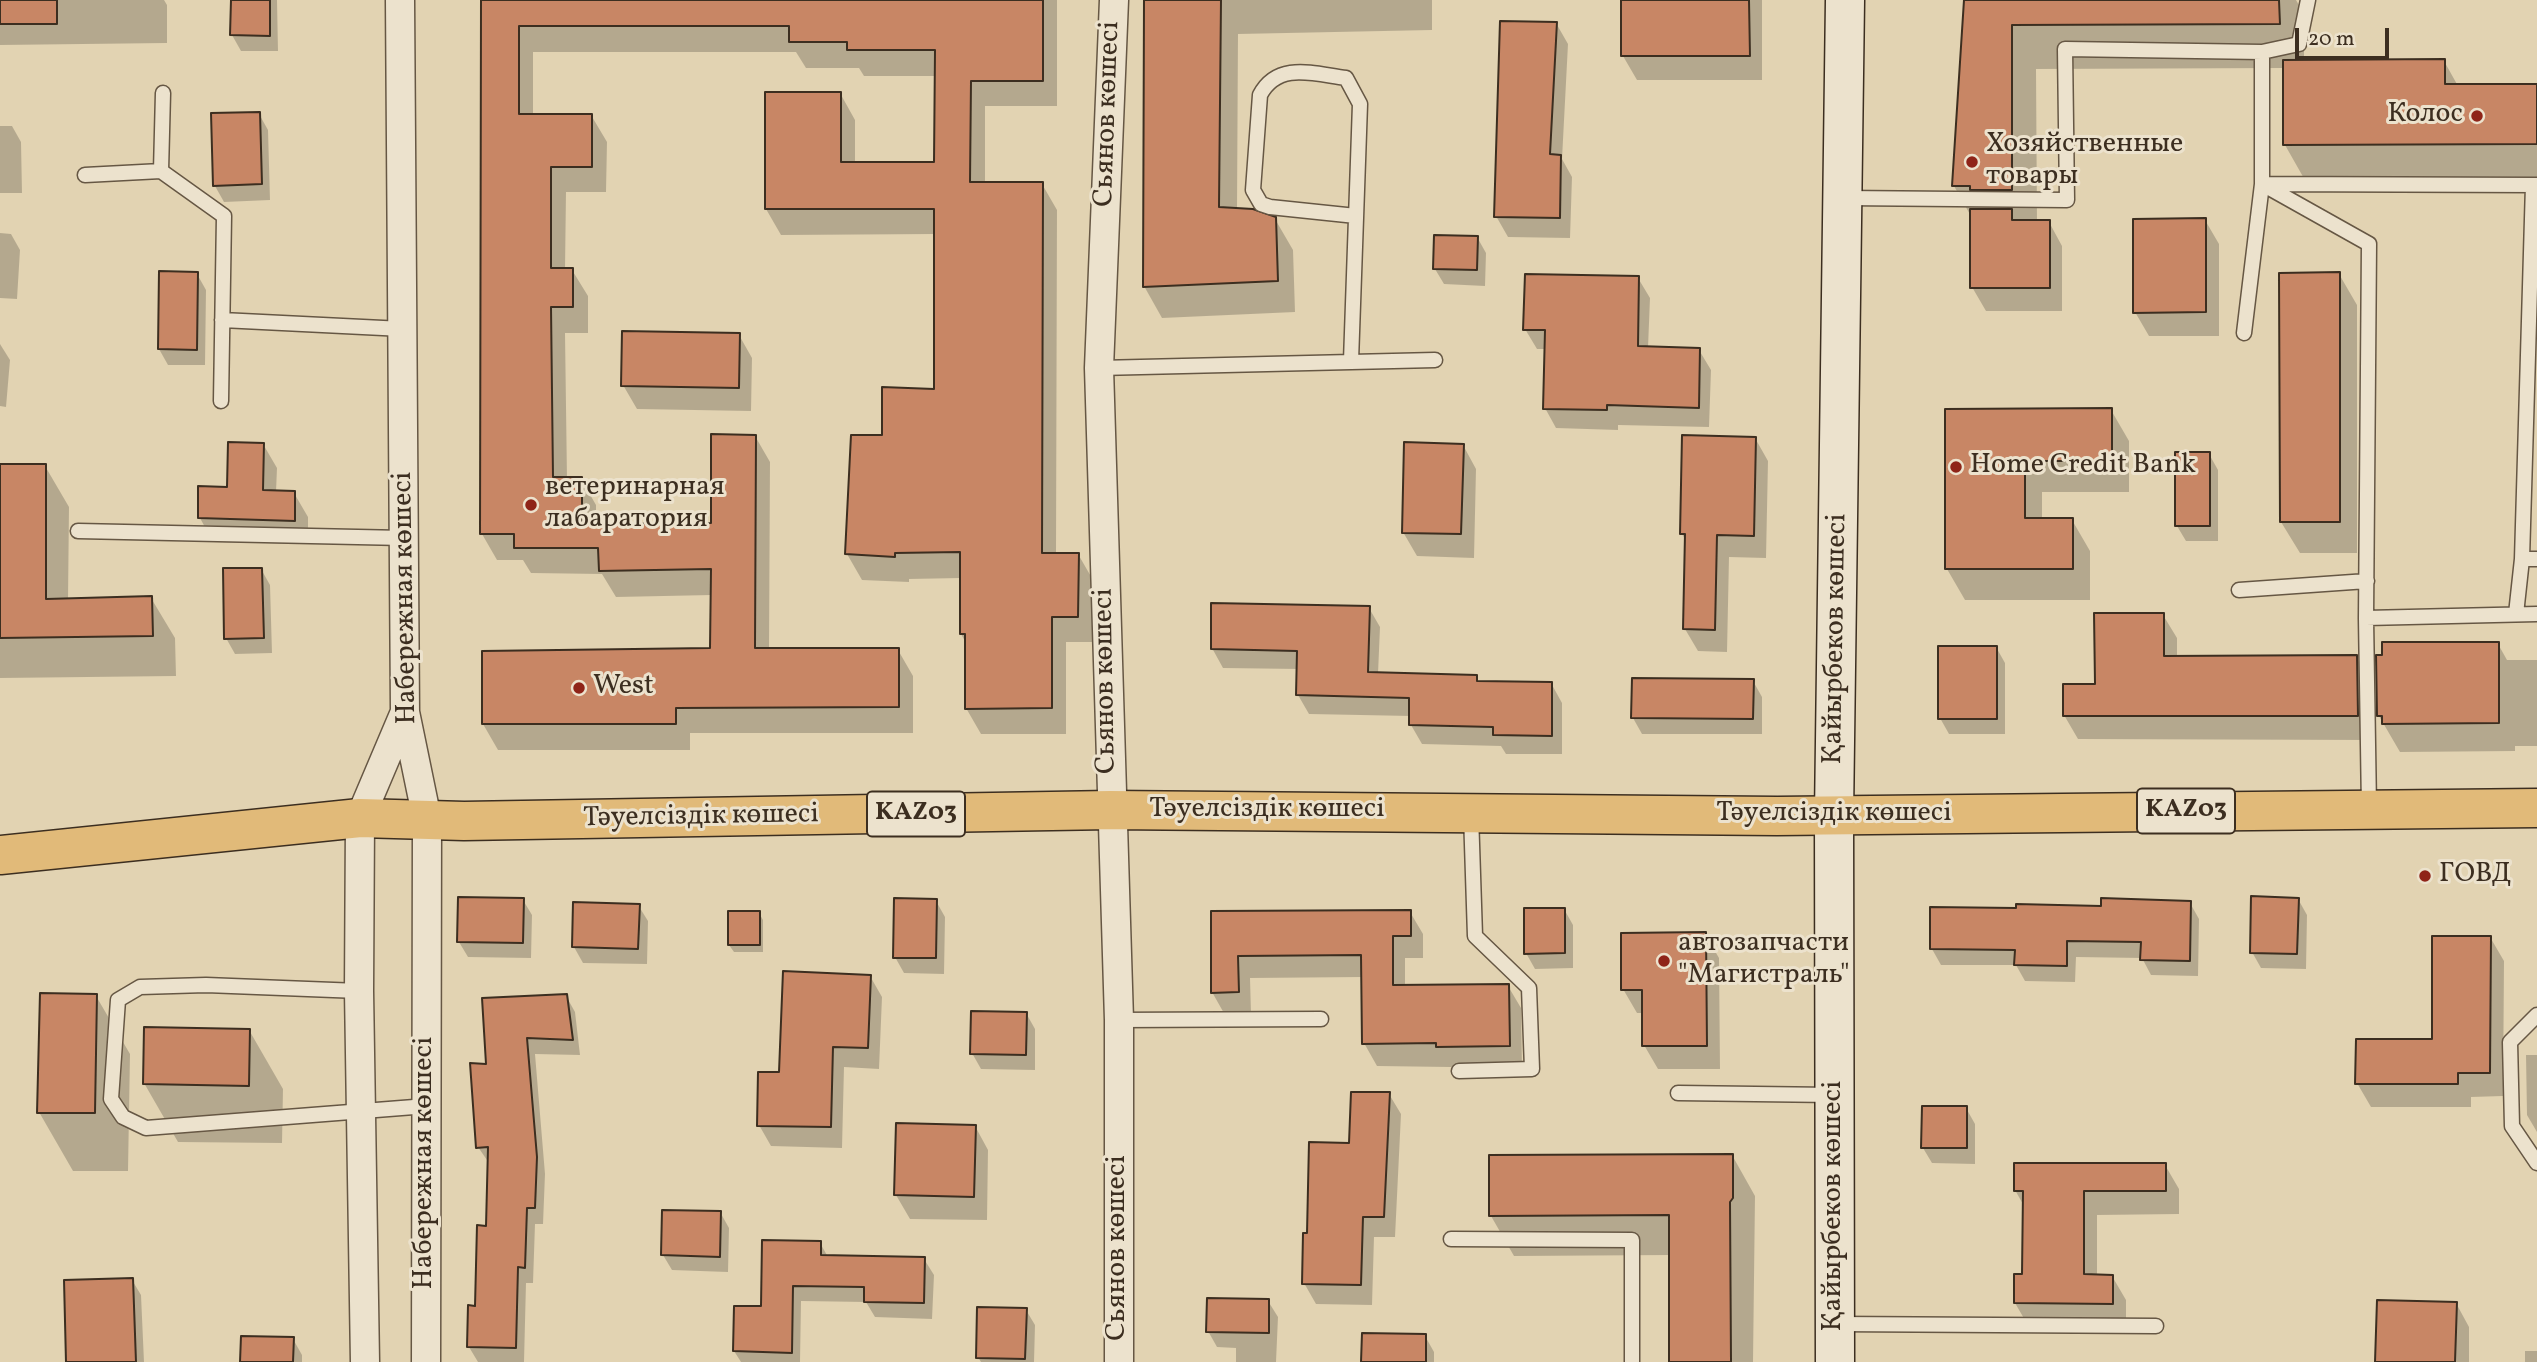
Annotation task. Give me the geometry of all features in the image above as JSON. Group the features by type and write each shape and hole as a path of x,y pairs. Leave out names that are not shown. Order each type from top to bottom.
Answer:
{"main road":[{"name":"Қайырбеков көшесі","path":"1835,1362 1835,816 1845,0"},
{"name":"Тәуелсіздік көшесі","path":"0,855 360,818 464,821 1110,810 1835,816 2537,807"}],"street":[{"name":"Набережная көшесі","path":"400,0 405,712 427,819 426,1362"},
{"name":"Сьянов көшесі","path":"1114,0 1099,368 1110,810 1119,1020 1119,1362"},
{"path":"365,1362 360,1114 360,818 405,712"}],"lane":[{"path":"1843,198 2067,200 2065,50 2262,52 2299,44 2308,0"},
{"path":"2244,333 2262,184 2262,52"},
{"path":"1351,361 1360,104 1346,78 1290,71 1277,74 1266,83 1259,95 1253,190 1256,198 1270,207 1356,216"},
{"path":"161,172 163,93"},
{"path":"85,175 161,172 224,216 220,401"},
{"path":"2262,184 2535,185 2529,559 2515,614"},
{"path":"2262,184 2370,244 2366,618 2369,810"},
{"path":"222,320 403,329"},
{"path":"1099,368 1435,360"},
{"path":"78,531 404,538"},
{"path":"2239,590 2367,580"},
{"path":"2366,618 2537,614"},
{"path":"1459,1071 1532,1069 1529,988 1475,936 1471,813"},
{"path":"359,991 206,985 140,987 118,1000 111,1098 123,1117 146,1128 360,1114 427,1106"},
{"path":"2537,1015 2510,1042 2512,1126 2537,1163"},
{"path":"1119,1020 1321,1019"},
{"path":"1678,1093 1835,1095"},
{"path":"1451,1239 1633,1240 1632,1362"},
{"path":"1835,1324 2156,1326"}],"building":[{"path":"0,0 57,0 57,24 0,24"},
{"path":"231,0 270,0 270,36 230,35"},
{"path":"481,0 1043,0 1043,81 971,81 970,182 1043,182 1042,553 1079,553 1078,617 1052,617 1052,708 965,709 965,634 960,634 960,552 895,553 895,557 845,554 851,435 882,435 882,387 934,389 934,209 765,209 765,92 841,92 841,162 934,162 935,50 847,50 847,42 789,42 789,26 519,26 519,114 592,114 592,167 551,167 551,268 573,268 573,307 551,307 553,477 582,477 582,524 711,523 711,434 756,435 755,648 899,648 899,707 676,708 676,724 482,724 482,651 710,648 711,569 599,571 598,548 514,548 514,534 480,534"},
{"path":"1144,0 1221,0 1219,207 1253,209 1276,217 1278,281 1143,287"},
{"path":"1621,0 1749,0 1750,56 1621,56"},
{"path":"1964,0 2279,0 2280,24 2012,25 2012,190 1970,190 1970,186 1952,186"},
{"path":"1500,21 1557,22 1550,154 1561,155 1560,218 1494,217"},
{"path":"2445,59 2445,84 2537,84 2537,144 2283,145 2283,60"},
{"path":"260,112 262,184 213,186 211,113"},
{"path":"1970,209 2012,209 2012,220 2050,220 2050,288 1970,288"},
{"path":"2206,218 2206,312 2133,313 2133,219"},
{"path":"1434,235 1478,236 1477,270 1433,269"},
{"path":"159,271 198,272 197,350 158,349"},
{"path":"2340,272 2340,522 2280,522 2279,273"},
{"path":"1525,274 1639,276 1638,346 1700,348 1699,408 1607,405 1607,410 1543,409 1545,330 1523,330"},
{"path":"622,331 740,333 739,388 621,386"},
{"path":"2112,408 2112,461 2025,461 2025,518 2073,518 2073,569 1945,569 1945,409"},
{"path":"1682,435 1756,437 1754,536 1717,535 1715,630 1683,629 1685,534 1680,534"},
{"path":"228,442 264,443 263,490 295,491 295,521 198,518 198,486 227,487"},
{"path":"1404,442 1464,444 1461,534 1402,533"},
{"path":"2175,452 2210,452 2210,526 2175,526"},
{"path":"0,464 46,464 46,599 152,596 153,636 0,638"},
{"path":"223,568 262,568 264,638 224,639"},
{"path":"1211,603 1370,606 1368,672 1477,675 1477,681 1552,682 1552,736 1493,735 1493,727 1409,725 1409,698 1296,695 1297,651 1211,649"},
{"path":"2094,613 2164,613 2164,656 2357,655 2358,716 2063,716 2063,684 2095,684"},
{"path":"2382,642 2499,642 2499,723 2382,724 2382,716 2377,716 2376,655 2382,655"},
{"path":"1938,646 1997,646 1997,719 1938,719"},
{"path":"1632,678 1754,679 1753,719 1631,718"},
{"path":"2251,896 2299,898 2297,954 2250,953"},
{"path":"458,897 524,898 523,943 457,942"},
{"path":"894,898 937,899 936,958 893,958"},
{"path":"2101,898 2191,901 2190,961 2140,960 2141,942 2067,941 2067,966 2014,965 2015,950 1930,949 1930,907 2016,908 2016,904 2101,906"},
{"path":"573,902 640,904 638,949 572,947"},
{"path":"1524,908 1565,908 1565,953 1524,954"},
{"path":"1411,910 1411,936 1393,936 1393,985 1509,984 1510,1046 1362,1044 1361,955 1238,956 1239,992 1211,993 1211,911"},
{"path":"728,911 760,911 760,945 728,945"},
{"name":"автозапчасти \"Магистраль\"","path":"1706,932 1707,1046 1642,1046 1642,990 1621,990 1621,933"},
{"path":"2432,936 2491,936 2490,1073 2458,1073 2458,1084 2355,1084 2356,1039 2432,1039"},
{"path":"783,971 871,975 868,1048 833,1047 831,1127 757,1126 758,1072 779,1072"},
{"path":"40,993 97,994 95,1113 37,1113"},
{"path":"567,994 573,1040 527,1038 537,1157 535,1208 527,1208 525,1268 518,1267 516,1348 467,1347 468,1305 475,1306 477,1225 486,1226 488,1147 476,1148 470,1063 486,1064 482,998"},
{"path":"971,1011 1027,1012 1026,1055 970,1054"},
{"path":"144,1027 250,1029 249,1086 143,1084"},
{"path":"1351,1092 1390,1092 1384,1217 1363,1217 1361,1285 1302,1284 1303,1233 1307,1233 1309,1142 1349,1143"},
{"path":"1922,1106 1967,1106 1967,1148 1921,1148"},
{"path":"896,1123 976,1125 974,1197 894,1195"},
{"path":"1733,1154 1733,1198 1730,1202 1731,1362 1669,1362 1669,1215 1489,1216 1489,1155"},
{"path":"2014,1163 2166,1163 2166,1191 2084,1191 2084,1274 2113,1275 2113,1304 2014,1303 2014,1274 2022,1274 2023,1191 2014,1191"},
{"path":"662,1210 721,1211 720,1257 661,1255"},
{"path":"762,1240 821,1241 821,1255 925,1257 924,1303 864,1302 864,1287 793,1286 792,1353 733,1351 734,1306 761,1306"},
{"path":"133,1278 136,1362 66,1362 64,1280"},
{"path":"1207,1298 1269,1299 1269,1333 1206,1332"},
{"path":"2377,1300 2457,1302 2455,1362 2375,1362"},
{"path":"977,1307 1027,1308 1025,1359 976,1358"},
{"path":"1362,1333 1426,1334 1426,1362 1361,1362"},
{"path":"241,1336 294,1337 293,1362 240,1362"}],"place":[{"name":"Колос","path":"2477,116"},
{"name":"Хозяйственные товары","path":"1972,162"},
{"name":"Home Credit Bank","path":"1956,467"},
{"name":"ветеринарная лабаратория","path":"531,505"},
{"name":"West","path":"579,688"},
{"name":"ГОВД","path":"2425,876"},
{"name":"автозапчасти \"Магистраль\"","path":"1664,961"}]}
